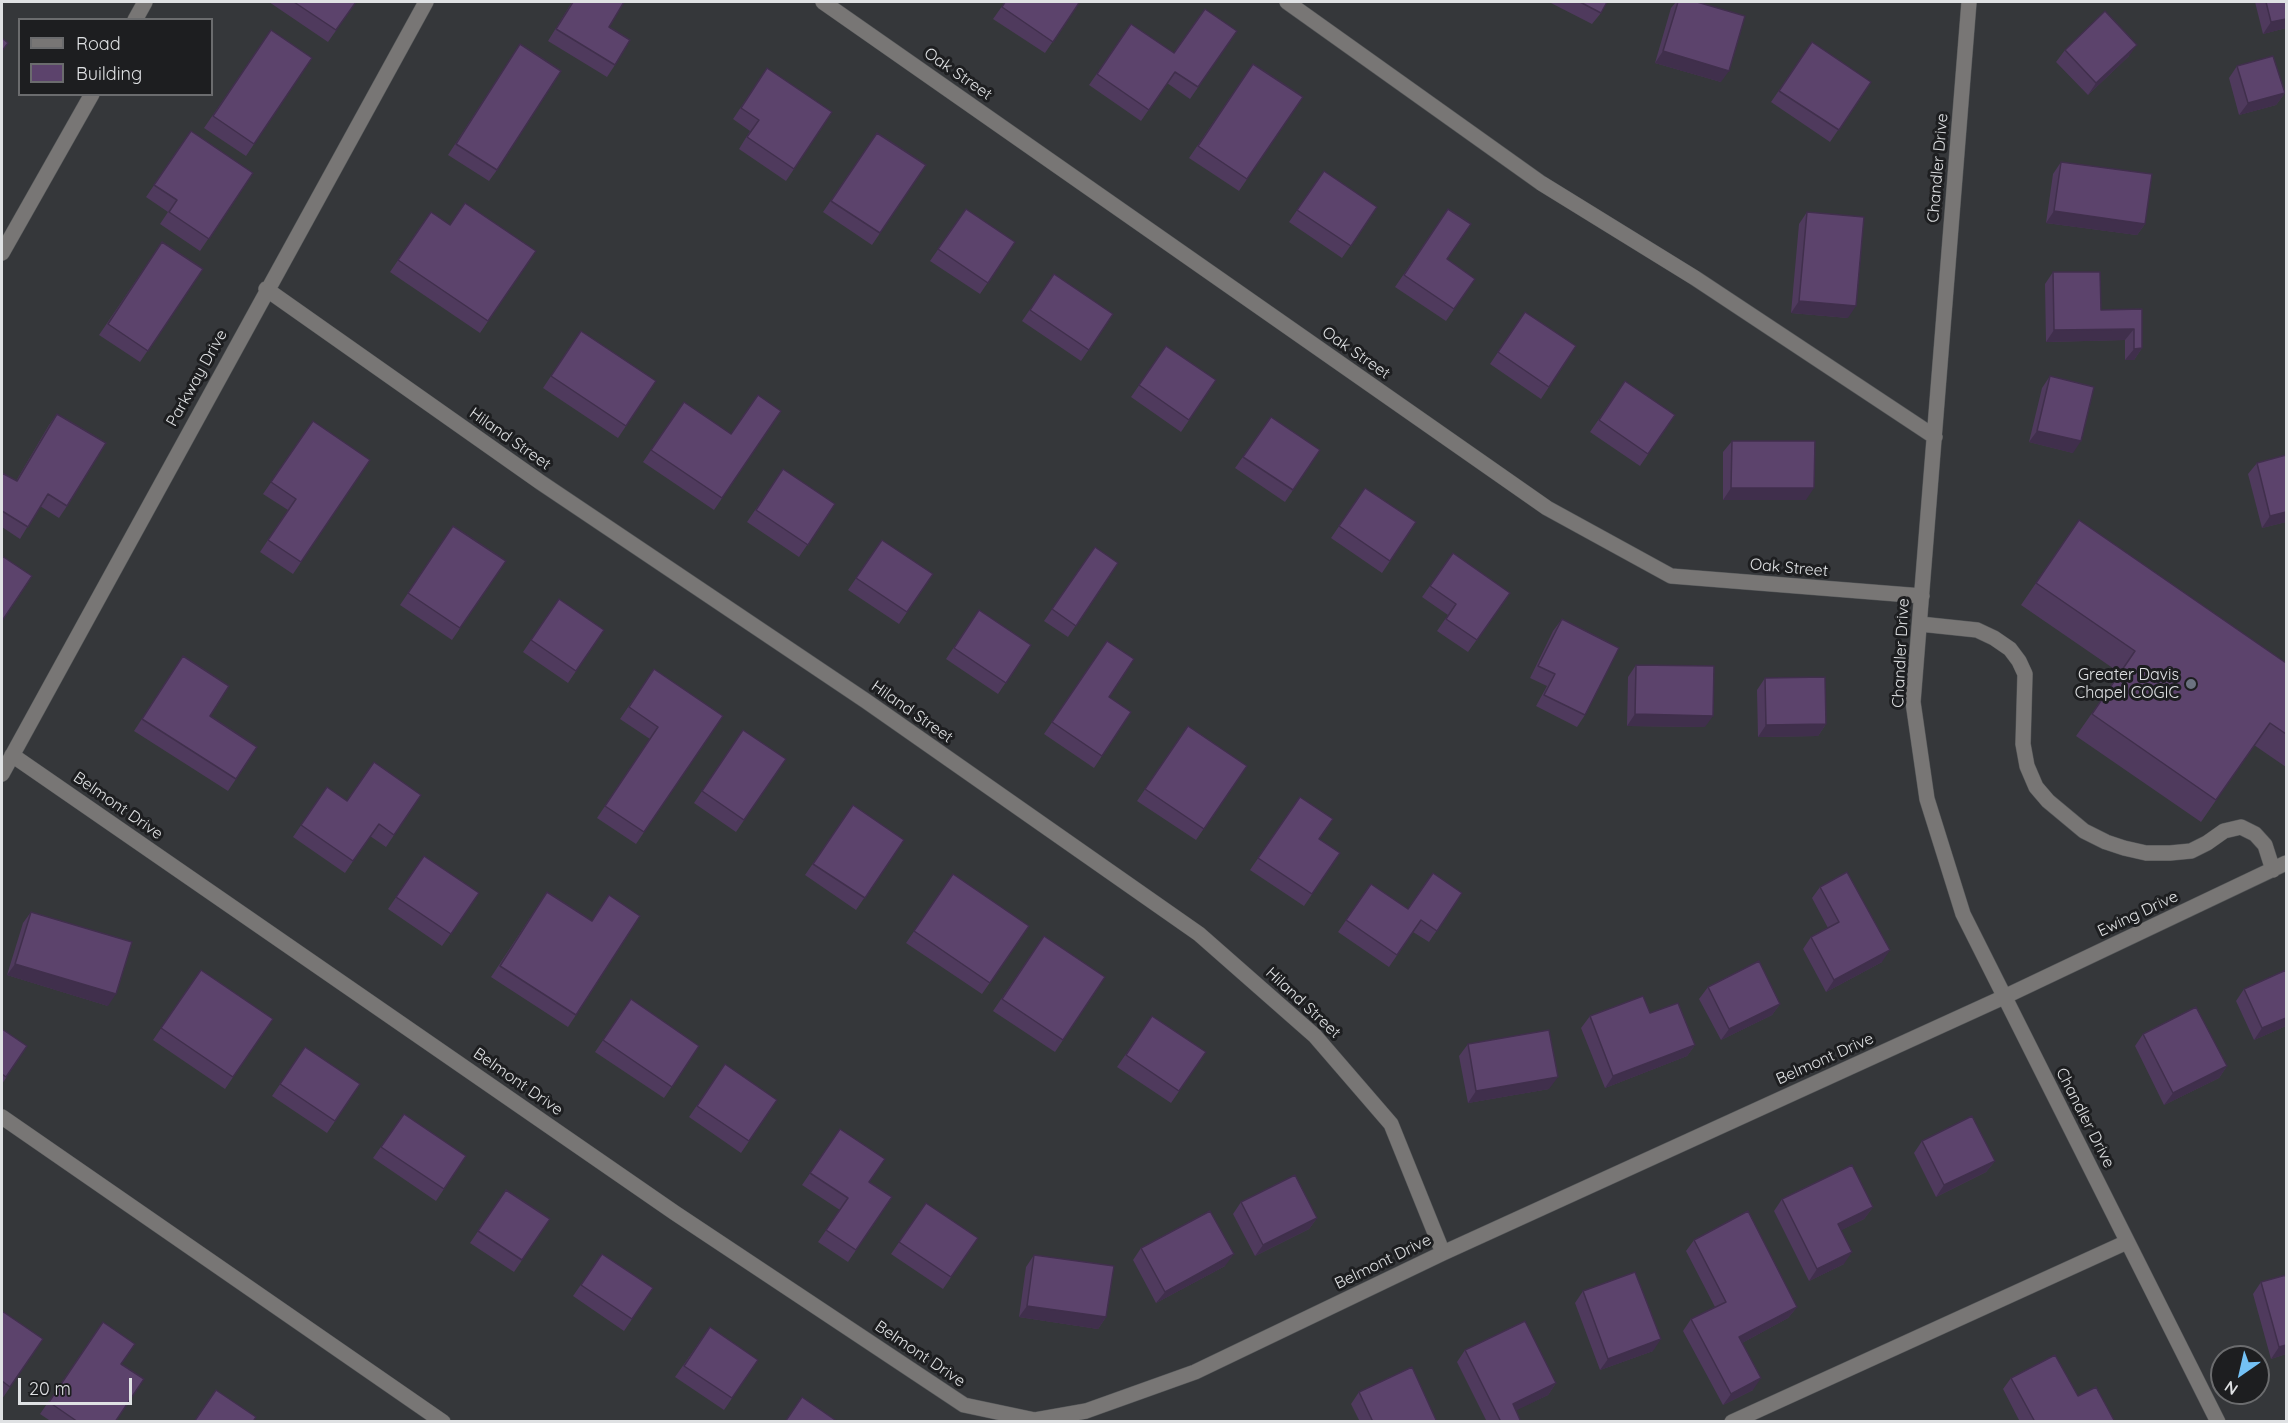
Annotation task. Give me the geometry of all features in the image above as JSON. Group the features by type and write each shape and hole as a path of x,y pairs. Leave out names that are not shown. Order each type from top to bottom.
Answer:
{"street":[{"path":"136,18 145,2"},
{"name":"Parkway Drive","path":"2,774 266,289 426,2"},
{"name":"Oak Street","path":"823,2 1548,508 1671,576 1922,596"},
{"path":"1287,2 1542,183 1695,278 1935,437"},
{"name":"Chandler Drive","path":"1969,2 1913,702 1927,799 1963,914 2218,1422"},
{"path":"2,253 91,96"},
{"name":"Hiland Street","path":"266,289 540,482 866,701 1199,934 1315,1036 1391,1124 1443,1253"},
{"path":"1920,624 1977,630 2010,649 2025,674 2023,744 2027,766 2036,787 2048,801 2084,831 2124,848 2146,853 2170,853 2191,851 2224,831 2241,827 2255,834 2280,866"},
{"name":"Belmont Drive","path":"12,755 675,1213 964,1405 1035,1420 1086,1411 1195,1372 1443,1253 2004,997"},
{"name":"Ewing Drive","path":"2004,997 2280,866"},
{"path":"2,1118 443,1422"},
{"path":"1731,1422 2127,1242"}],"building":[{"path":"294,2 356,2 336,30"},
{"path":"573,2 624,2 609,27 630,40 615,65 556,29"},
{"path":"1005,2 1079,3 1053,42 1002,7"},
{"path":"1580,2 1607,2 1601,13"},
{"path":"1678,2 1697,2 1745,16 1729,71 1663,51"},
{"path":"2266,2 2286,2 2286,19 2271,22"},
{"path":"1205,9 1237,31 1198,87 1175,72 1149,110 1097,74 1131,24 1174,53"},
{"path":"2105,11 2137,45 2096,83 2065,50"},
{"path":"271,30 312,58 254,144 213,116"},
{"path":"2,38 8,43 2,51"},
{"path":"1812,42 1871,82 1839,130 1779,91"},
{"path":"520,44 561,71 497,170 456,144"},
{"path":"2273,56 2285,93 2248,103 2237,66"},
{"path":"1253,64 1303,97 1247,179 1198,146"},
{"path":"767,68 832,112 794,169 747,137 759,120 741,108"},
{"path":"191,131 253,173 209,239 169,212 177,200 154,185"},
{"path":"877,133 926,165 880,233 831,201"},
{"path":"2061,162 2152,174 2145,224 2054,211"},
{"path":"1324,171 1377,207 1351,246 1297,210"},
{"path":"465,203 536,251 488,321 398,260 431,212 450,225"},
{"path":"966,209 1015,242 988,283 938,249"},
{"path":"1448,209 1471,224 1447,259 1475,279 1454,309 1404,275"},
{"path":"1807,212 1864,217 1856,306 1799,301"},
{"path":"162,242 203,269 148,351 108,324"},
{"path":"2053,272 2100,272 2101,310 2142,309 2142,348 2134,349 2134,329 2054,330"},
{"path":"1054,274 1113,314 1089,350 1030,310"},
{"path":"1525,312 1576,346 1549,387 1498,352"},
{"path":"581,331 656,381 626,426 551,376"},
{"path":"1166,346 1216,380 1189,420 1139,385"},
{"path":"2050,376 2094,387 2081,441 2037,431"},
{"path":"1625,381 1675,415 1648,454 1599,420"},
{"path":"758,395 781,411 722,498 651,450 684,402 731,434"},
{"path":"57,414 106,443 67,506 48,494 28,527 2,511 2,473 17,481"},
{"path":"1271,417 1320,450 1293,490 1243,457"},
{"path":"313,421 370,460 301,562 268,540 296,499 271,482"},
{"path":"1732,441 1815,441 1814,488 1731,488"},
{"path":"2286,455 2286,512 2270,516 2257,463"},
{"path":"783,469 835,504 808,545 756,510"},
{"path":"1365,488 1416,522 1390,561 1339,526"},
{"name":"Greater Davis Chapel COGIC","path":"2079,520 2286,663 2286,734 2270,723 2216,800 2092,714 2135,651 2036,583"},
{"path":"453,526 506,561 460,628 408,593"},
{"path":"882,540 933,574 907,612 856,578"},
{"path":"1095,547 1118,563 1076,626 1052,609"},
{"path":"1453,553 1510,593 1477,640 1446,619 1456,604 1430,586"},
{"path":"2,556 32,576 2,621"},
{"path":"559,599 604,630 576,671 531,640"},
{"path":"979,610 1031,645 1006,683 954,648"},
{"path":"1562,619 1619,648 1585,715 1544,695 1555,674 1538,666"},
{"path":"1107,641 1134,659 1109,697 1131,712 1102,756 1052,722"},
{"path":"183,656 229,686 210,716 257,747 236,779 142,719"},
{"path":"1636,665 1714,666 1713,716 1635,714"},
{"path":"654,669 723,716 644,832 605,806 658,727 629,707"},
{"path":"1825,677 1826,724 1766,725 1765,678"},
{"path":"1188,726 1247,766 1204,829 1145,789"},
{"path":"743,730 786,759 744,820 702,791"},
{"path":"374,762 421,795 394,835 379,824 353,861 301,825 327,787 347,801"},
{"path":"1300,797 1333,819 1319,839 1340,853 1312,894 1258,858"},
{"path":"853,805 904,840 865,898 813,864"},
{"path":"424,856 479,893 451,934 396,897"},
{"path":"1847,872 1890,950 1834,980 1811,937 1839,922 1820,887"},
{"path":"1433,873 1462,893 1437,931 1421,920 1397,955 1346,920 1371,884 1408,909"},
{"path":"953,874 1029,926 990,983 914,931"},
{"path":"547,892 592,921 609,895 640,916 576,1015 500,966"},
{"path":"31,912 132,942 116,994 15,964"},
{"path":"1044,936 1105,977 1063,1040 1002,999"},
{"path":"1759,961 1780,1004 1729,1029 1708,987"},
{"path":"201,970 273,1019 233,1077 161,1028"},
{"path":"2286,970 2286,1018 2262,1028 2244,989"},
{"path":"1643,996 1650,1013 1678,1003 1695,1045 1613,1076 1590,1016"},
{"path":"631,999 699,1046 672,1087 603,1040"},
{"path":"2196,1007 2227,1066 2173,1093 2143,1034"},
{"path":"1152,1016 1206,1052 1179,1091 1126,1055"},
{"path":"2,1029 27,1046 6,1077 2,1074"},
{"path":"1549,1030 1558,1077 1476,1091 1468,1044"},
{"path":"305,1047 360,1084 335,1121 280,1084"},
{"path":"725,1064 777,1100 749,1141 697,1106"},
{"path":"404,1114 466,1156 444,1189 381,1147"},
{"path":"1972,1116 1995,1161 1944,1185 1922,1141"},
{"path":"840,1129 885,1159 869,1182 892,1197 856,1250 826,1230 848,1198 810,1173"},
{"path":"1852,1165 1873,1207 1838,1224 1852,1252 1817,1269 1782,1199"},
{"path":"1295,1175 1317,1218 1263,1245 1241,1202"},
{"path":"506,1190 550,1219 522,1260 478,1231"},
{"path":"926,1203 978,1238 951,1277 899,1242"},
{"path":"1210,1211 1234,1254 1165,1292 1141,1248"},
{"path":"1748,1211 1797,1307 1739,1337 1761,1378 1731,1394 1691,1319 1726,1302 1694,1240"},
{"path":"602,1254 653,1288 632,1319 581,1285"},
{"path":"1034,1255 1114,1266 1106,1317 1027,1306"},
{"path":"1635,1272 1661,1339 1608,1359 1583,1291"},
{"path":"2286,1275 2286,1345 2279,1347 2261,1282"},
{"path":"2,1311 43,1339 10,1387 2,1381"},
{"path":"1525,1321 1556,1383 1513,1404 1521,1422 1501,1422 1465,1350"},
{"path":"103,1322 135,1344 121,1364 144,1379 115,1422 78,1422 49,1402"},
{"path":"710,1327 758,1360 732,1398 684,1366"},
{"path":"2055,1355 2078,1396 2096,1387 2115,1422 2035,1422 2011,1378"},
{"path":"1412,1367 1437,1422 1373,1422 1359,1392"},
{"path":"216,1390 256,1417 253,1422 194,1422"},
{"path":"802,1397 838,1422 785,1422"}],"place":[{"name":"Greater Davis Chapel COGIC","path":"2191,684"}]}
